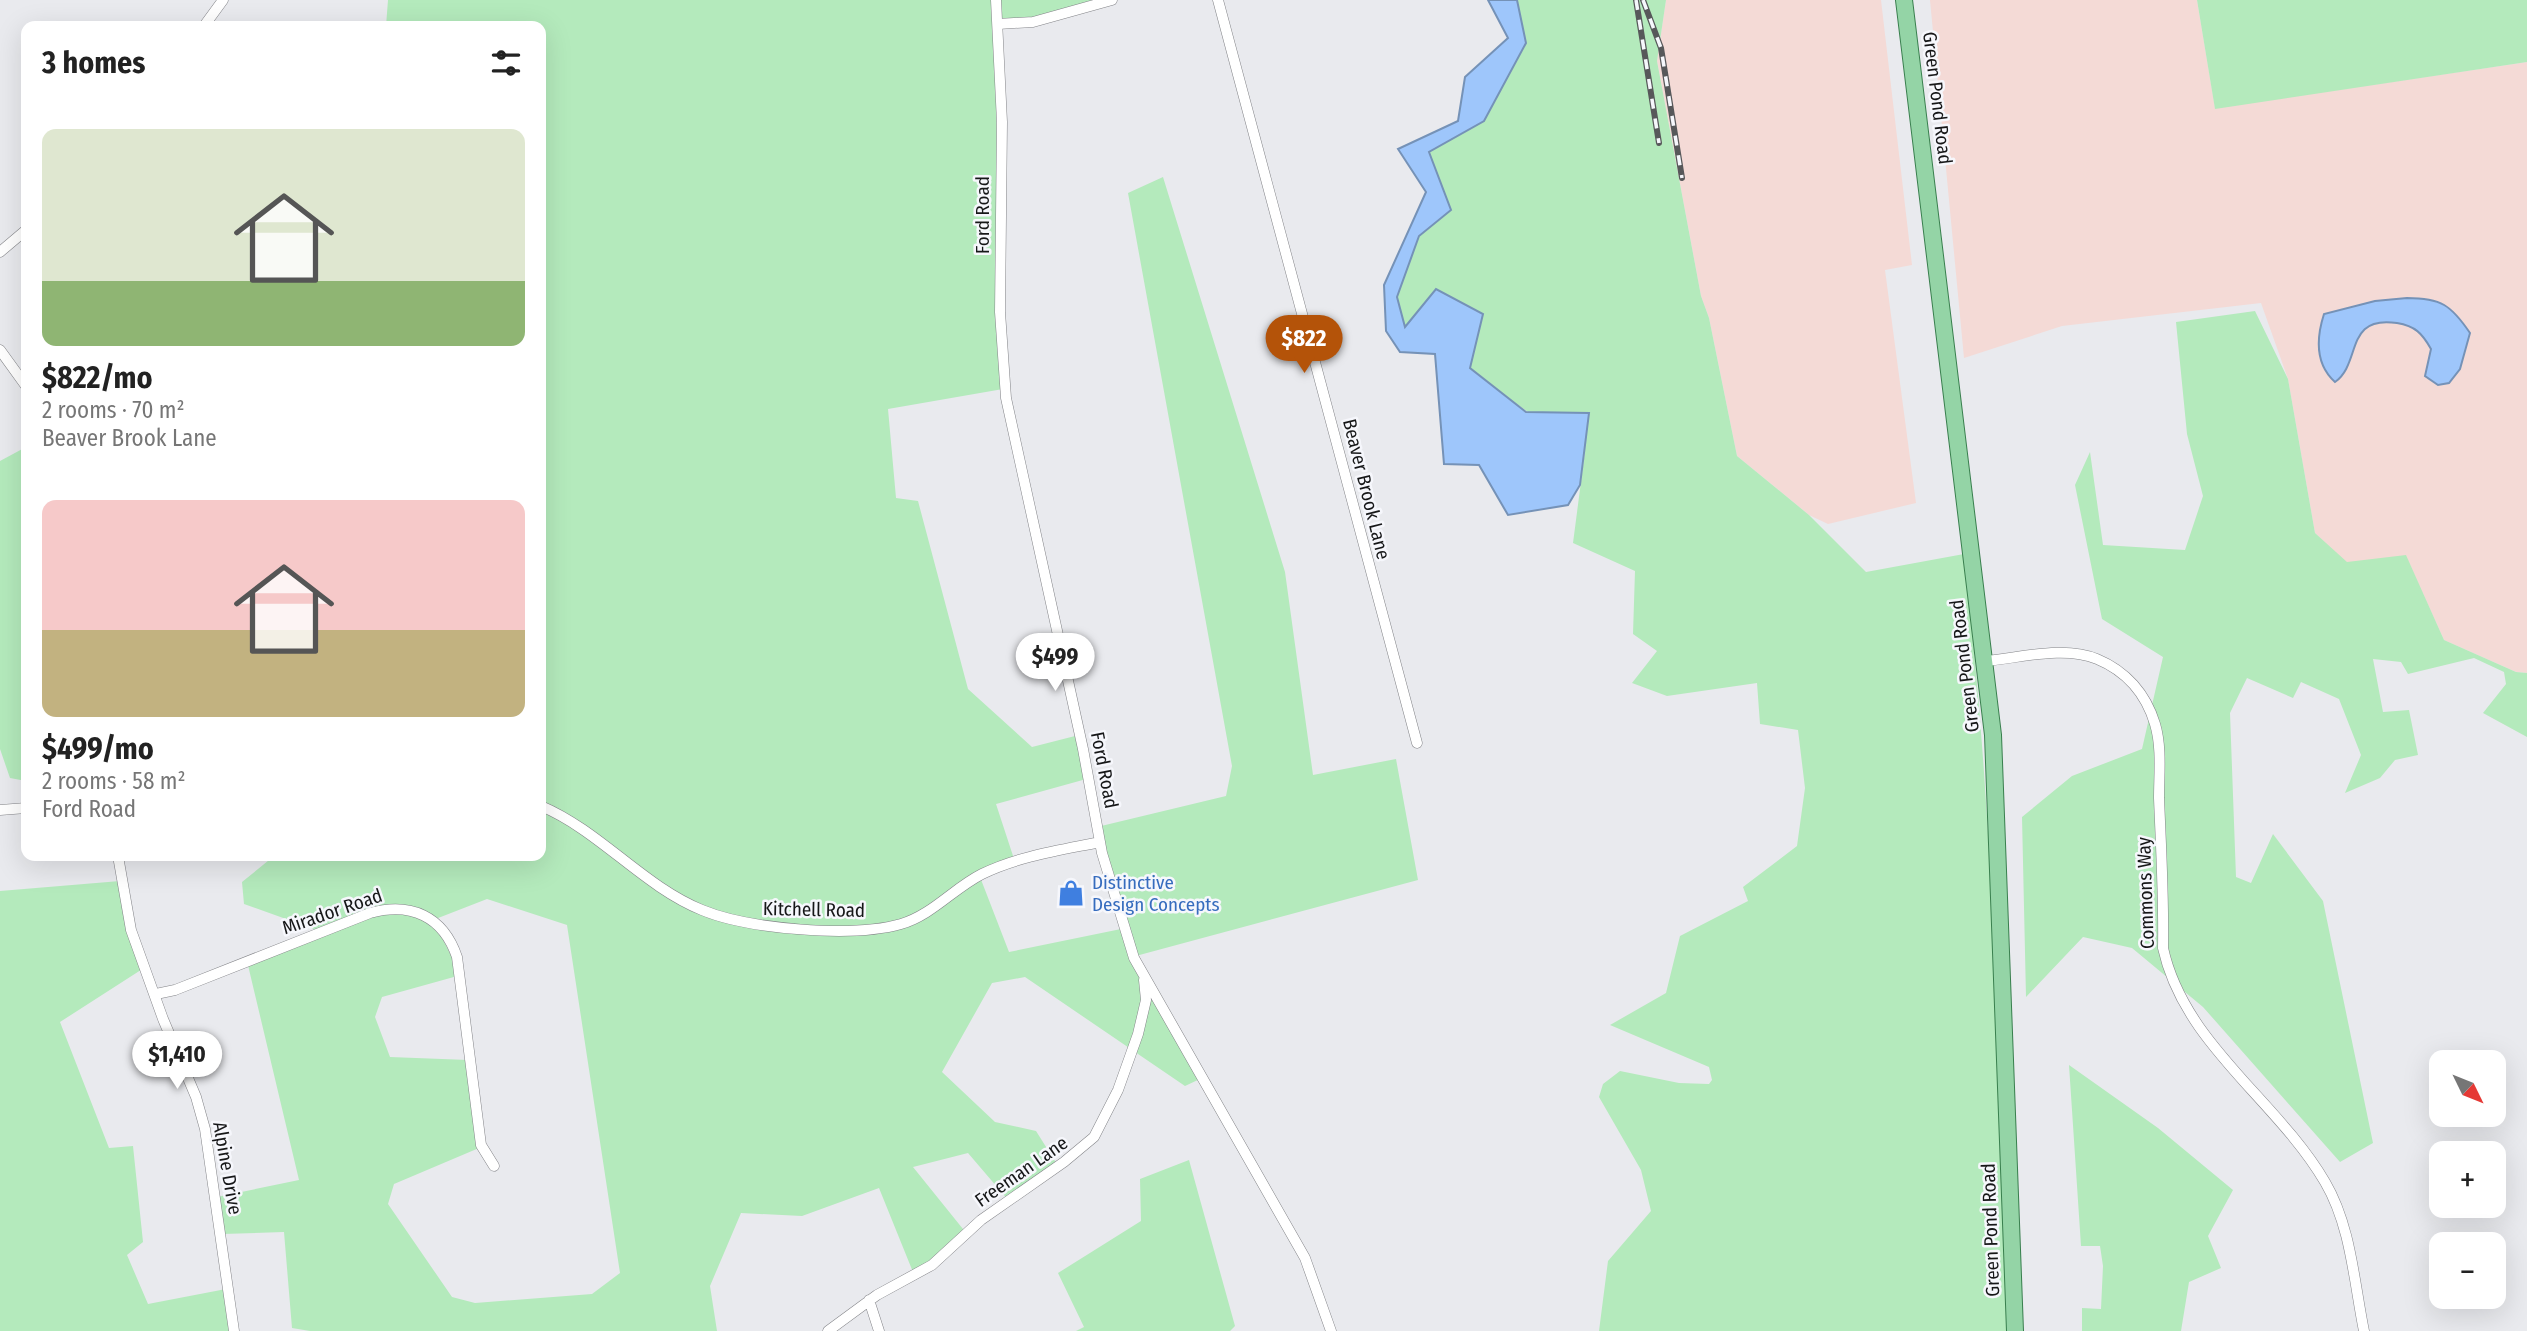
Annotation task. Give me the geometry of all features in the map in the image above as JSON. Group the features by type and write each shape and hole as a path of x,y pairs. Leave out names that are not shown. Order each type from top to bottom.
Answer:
{"main road":[{"name":"Green Pond Road","path":"1904,0 1961,493 1986,661 1997,810 2015,1331"}],"street":[{"path":"208,21 223,0"},
{"name":"Ford Road","path":"996,0 1002,122 1000,313 1006,398 1083,750 1100,842 1121,922 1143,976 1305,1258 1331,1331"},
{"path":"998,24 1033,22 1112,0"},
{"name":"Beaver Brook Lane","path":"1218,0 1417,743"},
{"path":"0,252 21,234"},
{"path":"0,350 21,379"},
{"name":"Commons Way","path":"1986,661 2062,653 2081,654 2096,658 2118,671 2136,686 2145,699 2157,738 2163,948 2172,981 2197,1025 2325,1182 2344,1229 2364,1331"},
{"path":"0,810 21,808"},
{"name":"Kitchell Road","path":"546,809 591,834 683,901 716,915 757,926 867,929 900,924 918,918 966,883 996,867 1100,842"},
{"name":"Alpine Drive","path":"119,861 131,930 163,1019 197,1097 205,1129 234,1331"},
{"name":"Mirador Road","path":"156,994 175,990 370,913 404,908 425,914 446,933 457,957 481,1144 494,1166"},
{"name":"Freeman Lane","path":"828,1331 869,1300 932,1265 981,1220 1064,1163 1094,1137 1118,1090 1138,1034 1146,1000 1143,976"},
{"path":"869,1300 879,1331"}],"shaded area":[{"path":"1666,0 1881,0 1912,265 1885,270 1916,503 1828,524 1809,515 1737,456 1709,318 1701,296 1657,61"},
{"path":"1930,0 2197,0 2215,108 2527,62 2527,673 2516,672 2444,640 2406,556 2347,563 2315,533 2288,379 2261,303 2062,326 1964,358"}],"green space":[{"path":"388,0 1099,0 994,27 1003,389 888,409 896,498 918,501 968,689 1032,747 1079,735 1090,778 996,804 1015,862 980,877 1009,952 1121,929 1097,827 1226,796 1232,766 1128,193 1163,177 1285,572 1313,775 1396,759 1418,880 1132,957 1202,1078 1185,1086 1025,977 992,983 942,1072 995,1122 1036,1131 1060,1169 1009,1201 968,1153 913,1167 967,1234 915,1277 879,1188 802,1216 741,1213 710,1286 717,1331 310,1331 292,1328 284,1232 222,1234 217,1197 299,1180 247,961 325,933 244,904 242,882 268,861 546,861 546,21 386,21","holes":["487,899 567,925 620,1273 592,1294 475,1303 452,1297 388,1204 394,1184 479,1148 468,1060 390,1057 375,1017 382,997 461,975 433,920"]},
{"path":"1517,0 1666,0 1657,61 1701,296 1709,318 1737,456 1809,515 1866,572 1964,554 1989,845 2008,1331 1599,1331 1608,1261 1651,1211 1641,1170 1599,1097 1603,1084 1620,1071 1679,1083 1709,1084 1712,1080 1709,1067 1610,1025 1666,993 1680,936 1748,901 1743,887 1797,846 1805,788 1798,730 1760,724 1757,683 1667,696 1632,683 1657,651 1633,634 1635,571 1573,543 1585,451 1405,328 1397,297 1419,236 1451,210 1429,152 1484,121 1526,43"},
{"path":"2197,0 2527,0 2527,62 2215,109"},
{"path":"2255,311 2288,379 2315,533 2347,562 2406,555 2444,640 2516,672 2527,673 2527,737 2483,713 2506,684 2504,672 2474,658 2408,674 2401,662 2373,659 2383,712 2409,710 2418,755 2395,760 2380,778 2345,793 2361,755 2339,699 2301,682 2293,698 2247,678 2230,713 2236,877 2251,883 2273,834 2323,901 2373,1143 2340,1162 2203,1007 2132,948 2083,937 2026,997 2022,817 2072,776 2142,749 2163,657 2102,619 2075,485 2090,452 2103,545 2185,550 2203,496 2187,434 2176,322"},
{"path":"21,450 21,780 10,778 0,749 0,461"},
{"path":"120,881 144,968 60,1022 109,1148 133,1146 143,1242 127,1255 148,1304 226,1289 232,1331 0,1331 0,891"},
{"path":"2069,1065 2158,1128 2233,1190 2208,1236 2221,1268 2189,1282 2181,1331 2082,1331 2082,1308 2101,1309 2103,1266 2100,1246 2081,1246"},
{"path":"1189,1160 1235,1326 1230,1331 1076,1331 1084,1327 1058,1273 1141,1221 1140,1179"}],"water":[{"path":"1488,0 1517,0 1526,43 1484,121 1429,152 1451,210 1419,236 1397,297 1405,327 1436,289 1483,314 1470,368 1526,412 1589,413 1580,485 1568,505 1508,515 1479,465 1444,464 1435,354 1400,352 1386,331 1384,285 1426,192 1398,149 1458,121 1465,77 1508,38"},
{"path":"2407,298 2429,300 2444,305 2470,333 2460,369 2449,383 2438,385 2425,376 2431,349 2417,331 2403,324 2380,322 2361,333 2349,364 2335,382 2328,375 2319,351 2324,314 2375,301"}],"railway":[{"path":"1636,0 1659,143"},
{"path":"1643,0 1661,48 1682,178"}],"place":[{"name":"Distinctive Design Concepts","path":"1071,893"}]}
